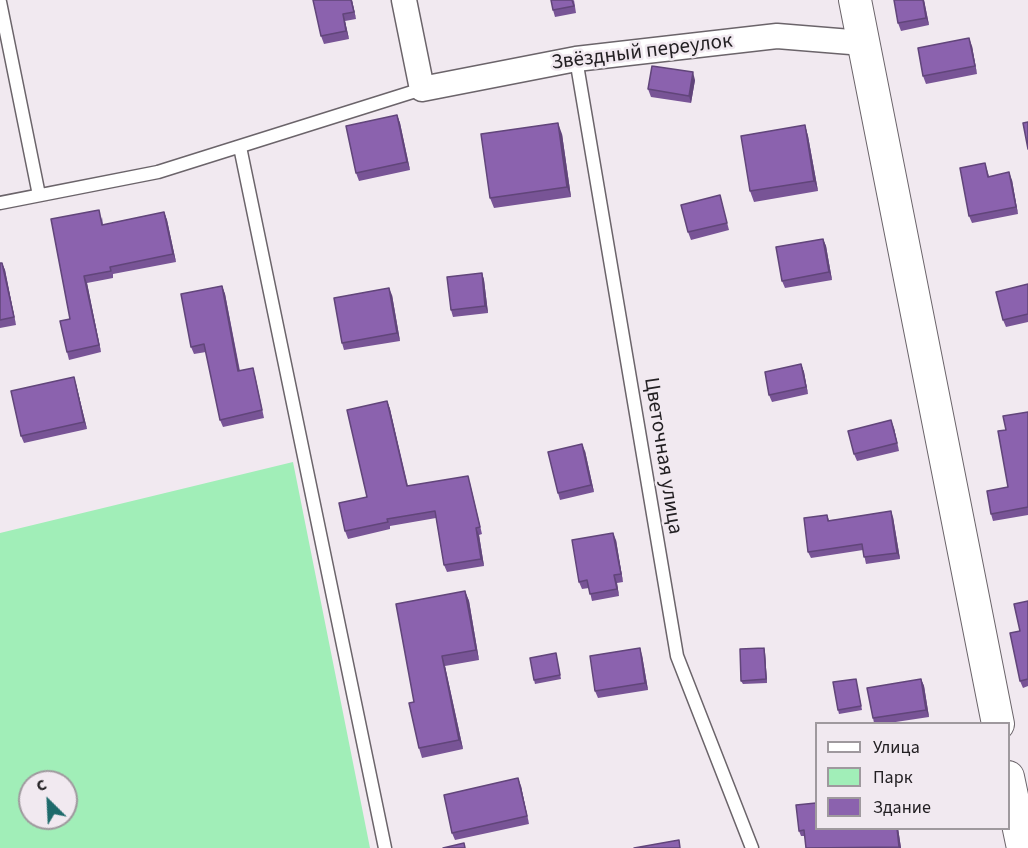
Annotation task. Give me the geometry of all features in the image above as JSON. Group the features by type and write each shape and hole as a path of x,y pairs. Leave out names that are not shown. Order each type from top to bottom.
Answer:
{"street":[{"path":"404,0 422,89"},
{"path":"855,0 998,722"},
{"name":"Звёздный переулок","path":"422,89 576,59 777,36 863,42"},
{"path":"1010,786 1023,848"}],"lane":[{"path":"0,2 39,195"},
{"name":"Цветочная улица","path":"576,59 677,656 752,848"},
{"path":"0,203 158,172 422,89"},
{"path":"240,147 385,848"}],"green space":[{"path":"293,462 370,848 0,848 0,533"}],"building":[{"path":"313,0 351,0 354,12 343,14 346,31 321,36"},
{"path":"551,0 572,0 574,6 553,10"},
{"path":"894,0 923,0 926,18 898,23"},
{"path":"969,38 975,66 923,76 918,48"},
{"path":"652,66 693,72 689,96 648,89"},
{"path":"397,115 407,162 356,173 346,126"},
{"path":"1028,122 1028,149 1023,123"},
{"path":"558,123 567,187 490,198 481,134"},
{"path":"805,125 814,181 750,191 741,136"},
{"path":"985,163 988,177 1009,172 1016,207 969,216 960,168"},
{"path":"720,195 727,223 688,232 681,205"},
{"path":"99,210 102,225 164,212 173,254 110,267 111,271 84,276 99,345 67,352 60,321 70,319 51,219"},
{"path":"823,239 829,272 782,281 776,247"},
{"path":"0,263 2,263 14,317 0,320"},
{"path":"482,273 485,306 451,310 447,277"},
{"path":"1028,284 1028,314 1003,320 996,292"},
{"path":"222,286 238,371 253,368 262,410 220,420 204,344 191,347 181,294"},
{"path":"389,288 397,333 342,343 334,298"},
{"path":"801,364 806,387 769,395 765,372"},
{"path":"74,377 84,422 21,436 11,391"},
{"path":"387,401 407,486 468,476 480,527 476,528 481,559 444,565 435,511 387,519 388,522 345,531 339,503 367,497 347,410"},
{"path":"1028,412 1028,507 991,514 987,491 1008,487 998,431 1006,430 1003,416"},
{"path":"891,420 897,443 854,454 848,431"},
{"path":"582,444 591,485 558,493 548,452"},
{"path":"891,511 897,553 864,557 862,544 808,552 804,518 827,515 828,521"},
{"path":"613,533 621,574 614,575 617,589 590,594 587,580 579,582 572,540"},
{"path":"465,591 476,650 442,656 459,740 419,748 409,703 414,702 396,604"},
{"path":"1028,601 1028,679 1020,681 1010,633 1020,631 1014,604"},
{"path":"640,648 645,683 595,691 590,656"},
{"path":"764,648 766,679 741,681 740,649"},
{"path":"556,653 560,675 534,680 530,658"},
{"path":"856,679 861,706 838,710 833,682"},
{"path":"921,679 926,710 873,718 867,688"},
{"path":"518,778 527,816 452,833 444,795"},
{"path":"815,803 815,830 897,830 899,847 806,848 804,830 799,831 796,805"},
{"path":"679,840 680,848 634,848"},
{"path":"464,843 465,848 443,848"}]}
